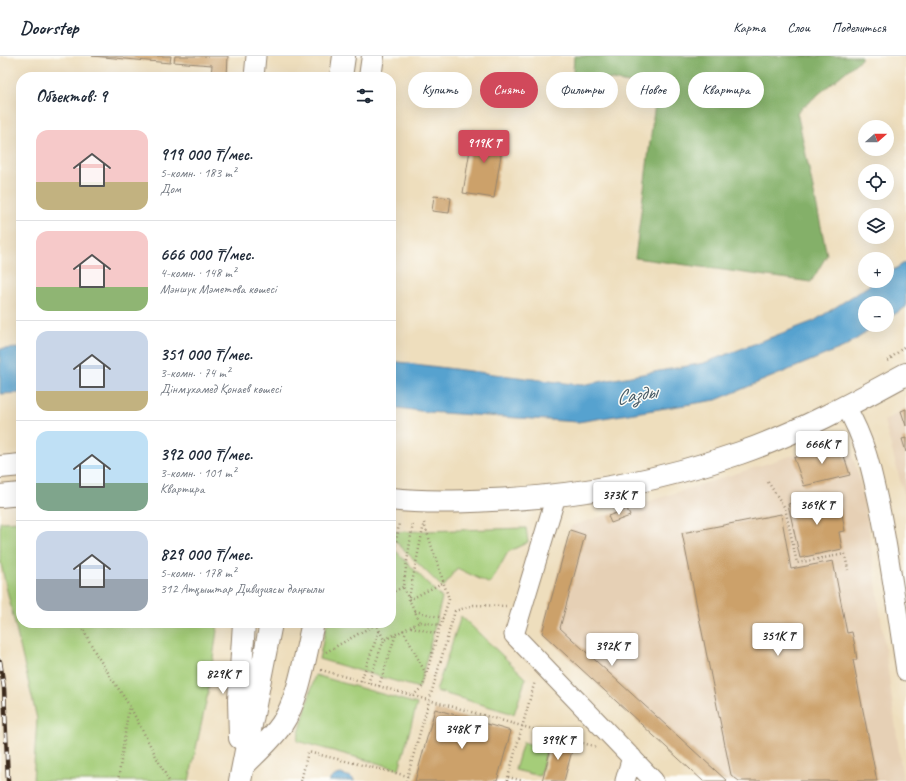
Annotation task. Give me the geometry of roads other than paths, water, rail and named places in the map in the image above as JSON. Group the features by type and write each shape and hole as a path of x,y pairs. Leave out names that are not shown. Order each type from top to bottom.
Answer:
{"main road":[{"path":"342,72 344,56"},
{"path":"371,72 373,56"},
{"path":"396,500 422,503 568,495 674,473 740,453 846,407 906,374"},
{"path":"0,467 16,465"},
{"path":"0,496 16,494"},
{"path":"396,516 422,503"},
{"path":"242,773 239,726 244,628"},
{"path":"242,773 270,628"},
{"path":"242,773 282,724 293,704 312,628"}],"street":[{"path":"254,72 256,56"},
{"path":"846,407 858,428 869,459 888,548 906,671"},
{"path":"556,496 514,635 654,781"},
{"path":"625,781 632,758"}],"water":[{"name":"Сазды","path":"906,262 906,307 894,315 894,296 858,296 858,332 867,332 844,347 716,400 578,422 427,412 396,408 396,362 581,385 704,363 814,321 865,288 894,288 894,270"},
{"path":"16,348 16,393 0,394 0,349"},
{"path":"341,774 351,777 355,781 328,781 336,775"}],"railway":[{"path":"0,661 4,688 8,781"}]}
